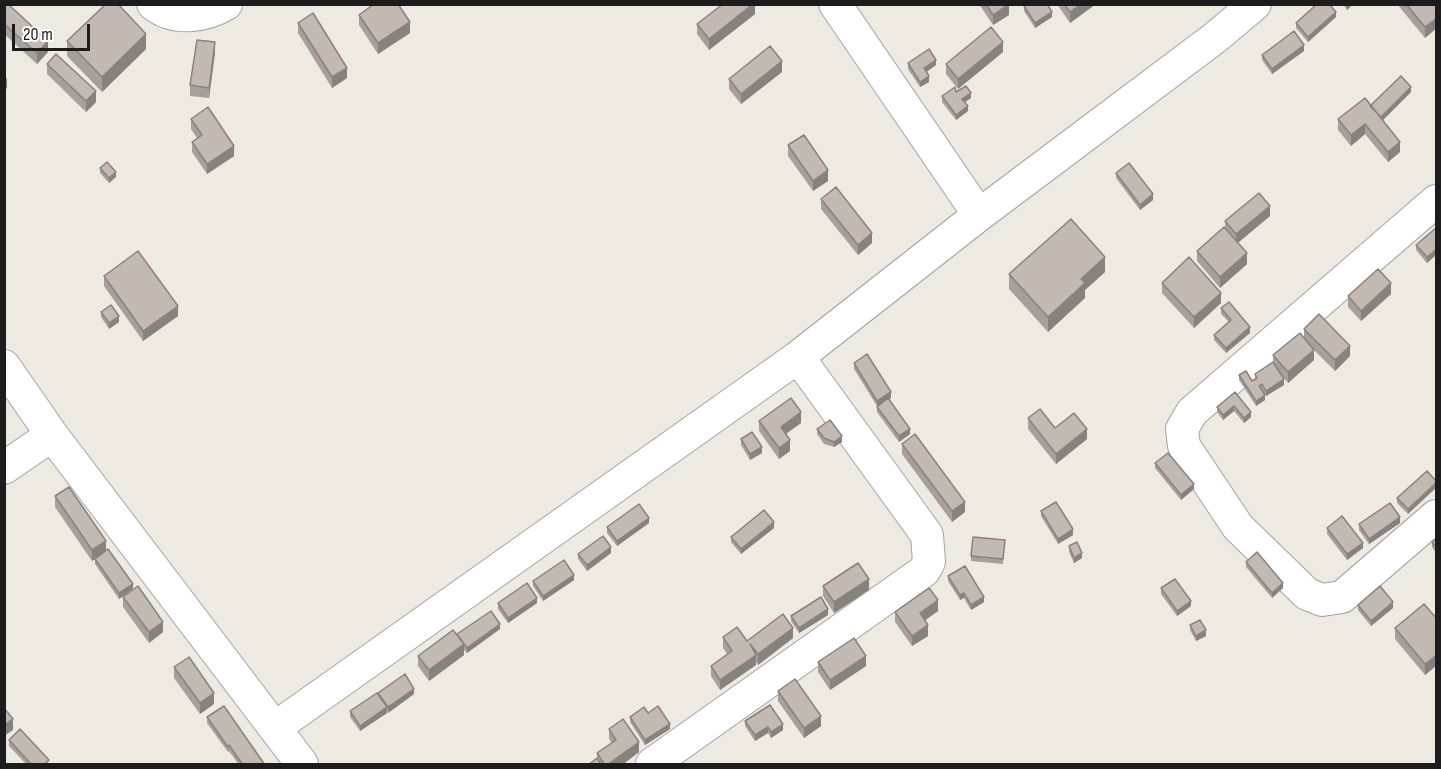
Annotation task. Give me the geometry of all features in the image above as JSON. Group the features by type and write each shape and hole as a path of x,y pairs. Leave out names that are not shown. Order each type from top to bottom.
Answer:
{"street":[{"path":"153,4 180,16 203,15 226,4"},
{"path":"835,4 978,214"},
{"path":"276,727 798,357 978,214 1216,37 1255,4"},
{"path":"1437,201 1192,412 1182,429 1184,446 1238,527 1307,594 1322,600 1342,597 1437,516"},
{"path":"652,765 924,571 929,561 927,535 798,357"},
{"path":"4,366 52,435 276,727 302,765"},
{"path":"4,468 52,435"}],"building":[{"path":"7,4 48,41 37,53 4,24 4,7"},
{"path":"106,4 118,4 146,34 102,77 67,41"},
{"path":"374,4 398,4 410,22 378,43 359,15"},
{"path":"723,4 753,4 709,39 697,24"},
{"path":"986,4 1009,4 993,15"},
{"path":"1026,4 1047,4 1052,12 1035,23 1024,6"},
{"path":"1064,4 1081,4 1070,12"},
{"path":"1317,4 1329,4 1336,12 1308,37 1296,23"},
{"path":"1406,4 1437,4 1437,18 1425,27"},
{"path":"313,13 347,68 332,77 298,23"},
{"path":"991,27 1003,42 958,79 946,64"},
{"path":"1294,31 1304,45 1272,69 1262,55"},
{"path":"197,40 215,42 209,88 190,85"},
{"path":"770,46 782,61 741,94 729,79"},
{"path":"929,49 936,60 924,68 929,76 920,82 908,63"},
{"path":"56,54 96,91 86,101 47,64"},
{"path":"1401,76 1411,87 1381,117 1370,106"},
{"path":"966,86 971,93 962,99 968,106 956,115 942,96 955,87 956,92"},
{"path":"1365,98 1400,142 1388,152 1365,124 1351,135 1338,119"},
{"path":"208,107 234,146 207,164 192,142 202,135 191,119"},
{"path":"804,135 828,170 813,181 788,145"},
{"path":"107,162 116,172 109,178 100,168"},
{"path":"1129,163 1153,194 1140,205 1116,173"},
{"path":"836,187 872,233 858,245 821,199"},
{"path":"1259,193 1270,206 1236,234 1225,221"},
{"path":"1071,219 1105,257 1081,279 1085,283 1048,317 1009,274"},
{"path":"1224,227 1247,253 1220,277 1197,251"},
{"path":"1437,227 1437,249 1427,257 1416,245"},
{"path":"138,251 178,306 143,331 104,276"},
{"path":"1189,257 1221,293 1194,317 1162,283"},
{"path":"1378,269 1391,283 1361,311 1348,296"},
{"path":"1229,302 1250,327 1226,348 1214,335 1231,320 1221,308"},
{"path":"111,305 119,316 109,323 101,312"},
{"path":"1319,314 1350,346 1335,360 1304,329"},
{"path":"1300,333 1314,350 1288,372 1273,355"},
{"path":"867,354 891,392 877,401 854,363"},
{"path":"1273,362 1284,379 1266,391 1262,384 1259,386 1265,395 1256,401 1239,375 1246,371 1252,381 1257,378 1255,374"},
{"path":"1235,392 1251,412 1244,418 1234,406 1223,415 1217,407"},
{"path":"791,398 801,412 781,427 790,440 779,448 759,421"},
{"path":"888,398 910,429 899,436 877,407"},
{"path":"1040,409 1055,428 1074,413 1087,429 1056,454 1028,418"},
{"path":"830,420 842,436 834,442 824,438 817,429"},
{"path":"752,432 762,447 750,454 741,439"},
{"path":"915,434 965,502 952,511 902,444"},
{"path":"1168,453 1194,484 1181,495 1155,463"},
{"path":"1427,471 1437,482 1408,509 1397,498"},
{"path":"69,487 106,541 92,550 55,496"},
{"path":"1056,502 1073,529 1058,539 1041,511"},
{"path":"1390,503 1400,517 1369,539 1359,524"},
{"path":"639,504 649,518 617,541 607,527"},
{"path":"764,510 774,522 741,549 731,537"},
{"path":"1342,516 1363,543 1347,554 1327,528"},
{"path":"603,536 611,547 587,565 578,554"},
{"path":"973,537 1005,540 1003,559 971,556"},
{"path":"1437,538 1437,548 1432,542"},
{"path":"1077,542 1082,553 1074,558 1069,546"},
{"path":"108,549 133,584 119,593 95,559"},
{"path":"1257,552 1283,583 1272,593 1246,562"},
{"path":"564,560 574,575 543,596 533,581"},
{"path":"858,563 869,579 834,602 823,586"},
{"path":"965,566 984,597 971,605 964,593 960,595 948,576"},
{"path":"1175,579 1191,601 1177,611 1161,588"},
{"path":"527,583 537,598 508,618 498,603"},
{"path":"138,586 163,622 149,632 123,597"},
{"path":"1380,586 1393,602 1371,621 1358,605"},
{"path":"929,588 938,600 920,613 928,625 912,636 895,612"},
{"path":"821,597 828,609 799,628 791,616"},
{"path":"1424,604 1437,619 1437,655 1425,664 1395,628"},
{"path":"491,611 500,624 467,648 457,634"},
{"path":"783,614 793,628 758,654 750,644 756,655 720,680 711,666 732,651 723,637 737,627 747,641"},
{"path":"1200,620 1206,630 1196,636 1190,625"},
{"path":"453,630 464,644 429,670 418,656"},
{"path":"854,638 866,656 830,680 818,662"},
{"path":"189,657 214,693 200,703 174,667"},
{"path":"405,674 414,689 388,707 378,693"},
{"path":"795,679 821,716 804,728 778,691"},
{"path":"377,693 387,707 360,726 350,711"},
{"path":"770,705 783,724 771,732 768,727 755,735 745,721"},
{"path":"224,706 265,765 243,765 207,717"},
{"path":"658,706 670,724 645,740 630,717 644,707 648,713"},
{"path":"4,708 13,719 4,725"},
{"path":"623,719 639,742 605,765 597,753 616,740 609,729"},
{"path":"20,729 49,760 44,765 32,765 9,740"},
{"path":"597,758 601,765 588,765"}]}
